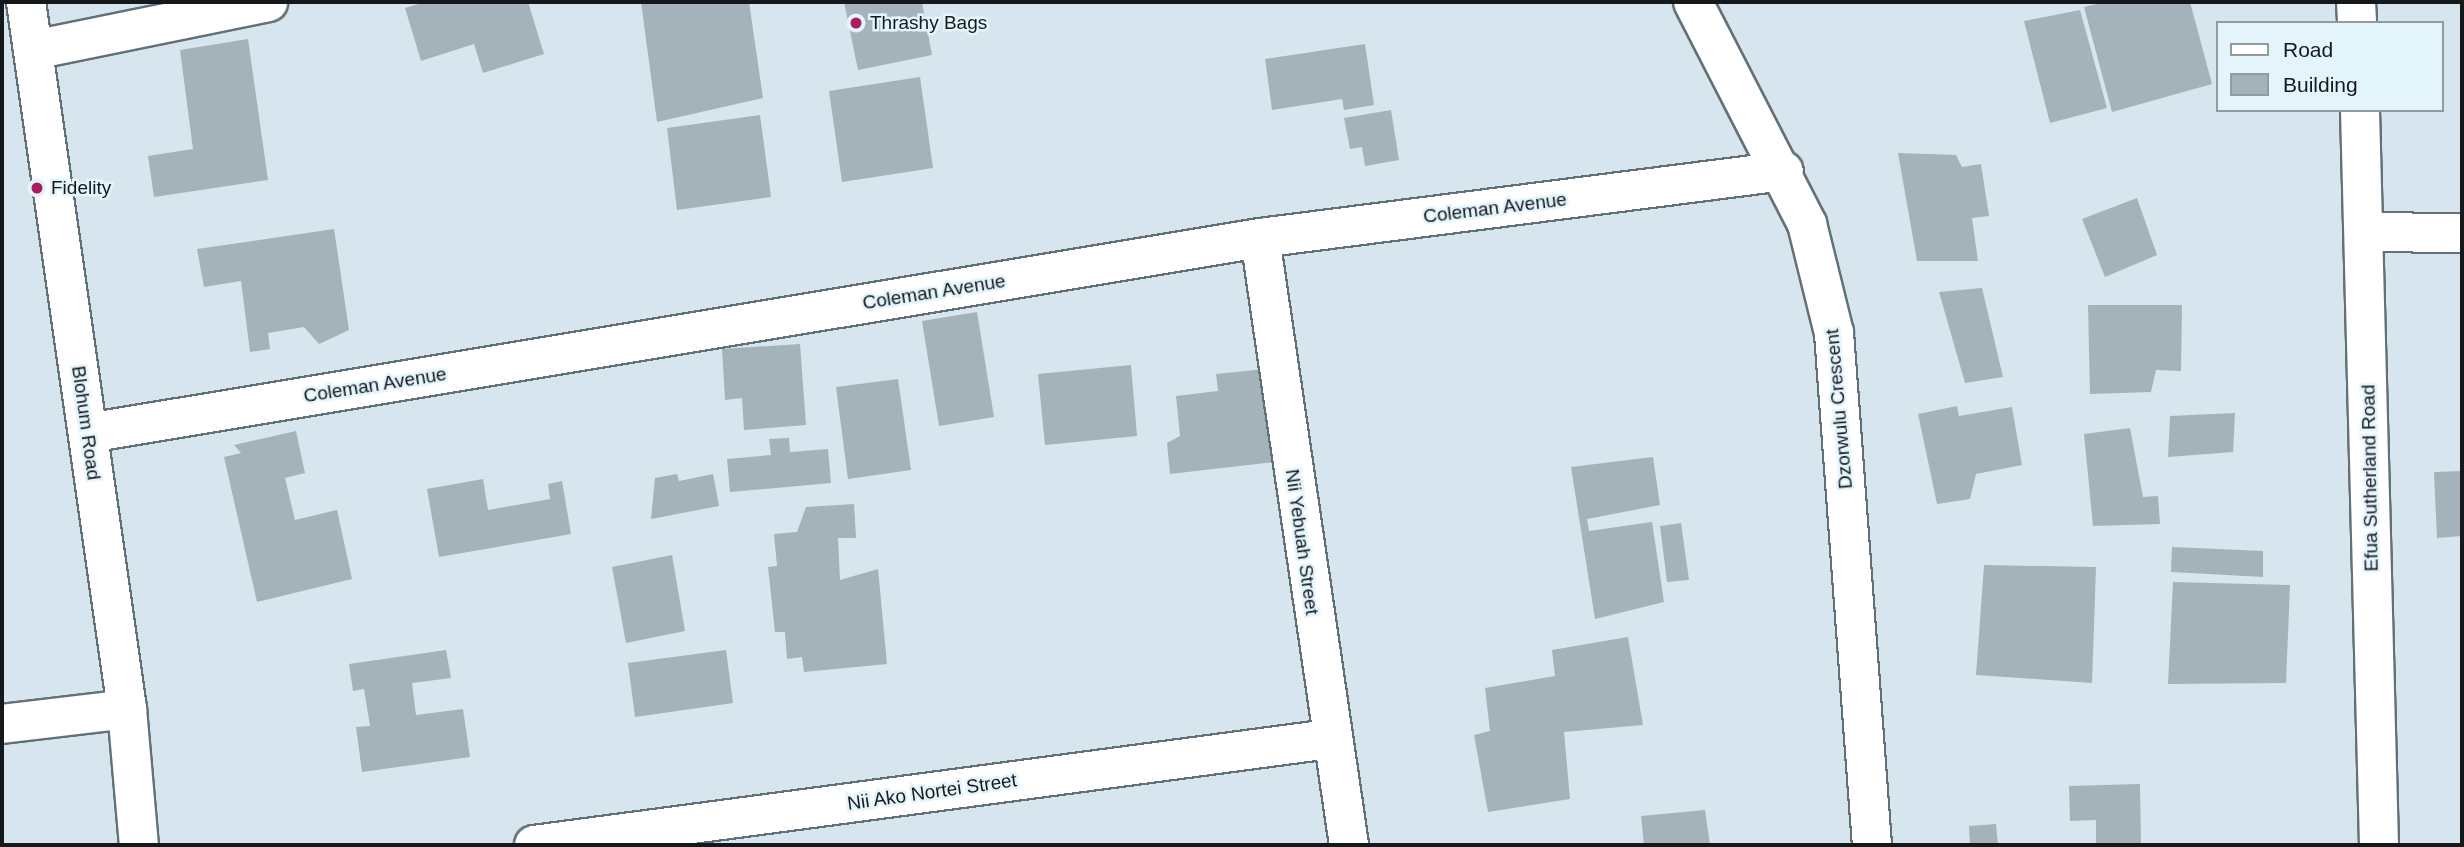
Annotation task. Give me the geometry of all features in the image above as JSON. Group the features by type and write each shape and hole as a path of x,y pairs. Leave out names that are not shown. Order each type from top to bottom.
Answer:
{"street":[{"name":"Blohum Road","path":"26,2 127,709 139,845"},
{"path":"33,50 268,2"},
{"name":"Dzorwulu Crescent","path":"1693,2 1784,171 1807,224 1834,333 1872,845"},
{"path":"2356,2 2357,21"},
{"name":"Efua Sutherland Road","path":"2360,112 2379,845"},
{"name":"Coleman Avenue","path":"88,433 1260,238 1784,171"},
{"path":"2364,232 2462,233"},
{"name":"Nii Yebuah Street","path":"1260,238 1329,739 1349,845"},
{"path":"2,724 127,709"},
{"name":"Nii Ako Nortei Street","path":"534,845 1329,739"}],"building":[{"path":"425,2 528,2 544,54 483,73 474,44 421,61 405,8"},
{"path":"641,2 749,2 763,98 657,122"},
{"path":"844,2 922,2 932,55 858,70"},
{"path":"2105,2 2190,2 2212,84 2112,112 2084,7"},
{"path":"2080,10 2107,108 2050,123 2024,21"},
{"path":"248,39 268,180 154,197 148,156 193,149 180,50"},
{"path":"1365,44 1374,105 1344,110 1342,99 1272,110 1265,59"},
{"path":"920,77 933,168 842,182 829,91"},
{"path":"1391,110 1399,160 1365,166 1362,147 1350,149 1344,118"},
{"path":"760,115 771,197 677,210 667,128"},
{"path":"1898,153 1956,155 1962,167 1981,164 1989,216 1972,218 1978,261 1917,261"},
{"path":"2137,198 2157,255 2105,277 2082,219"},
{"path":"334,229 349,330 319,344 304,327 268,333 270,349 250,352 241,281 204,287 197,249"},
{"path":"1982,288 2003,377 1965,383 1939,292"},
{"path":"2088,305 2182,305 2181,371 2156,370 2151,392 2090,394"},
{"path":"977,312 994,417 939,426 922,321"},
{"path":"800,344 806,425 744,430 742,398 725,400 722,349"},
{"path":"1131,365 1137,436 1045,445 1038,374"},
{"path":"1265,369 1274,462 1170,474 1167,443 1180,436 1176,396 1218,391 1216,374"},
{"path":"898,379 911,470 848,479 836,387"},
{"path":"1957,406 1959,416 2012,407 2022,465 1976,474 1970,499 1937,504 1918,414"},
{"path":"2235,413 2233,452 2168,457 2170,416"},
{"path":"2130,428 2143,497 2158,496 2160,524 2093,526 2084,434"},
{"path":"296,431 305,473 285,478 295,520 337,510 352,579 257,602 224,457 241,453 234,445"},
{"path":"789,438 790,452 828,449 831,483 730,492 727,459 771,455 769,439"},
{"path":"1653,457 1660,505 1587,519 1589,531 1652,522 1664,602 1595,619 1571,467"},
{"path":"2462,471 2462,536 2437,538 2434,472"},
{"path":"677,474 679,481 713,474 719,506 651,519 655,478"},
{"path":"483,479 488,510 550,499 548,484 562,481 571,534 439,557 427,489"},
{"path":"854,504 856,538 838,538 840,580 878,569 887,664 804,672 802,657 787,659 785,632 775,632 768,567 777,566 774,534 797,532 806,507"},
{"path":"1681,523 1689,580 1667,582 1660,526"},
{"path":"2172,547 2263,551 2263,577 2171,572"},
{"path":"672,555 685,631 626,643 612,567"},
{"path":"1984,565 2096,567 2092,683 1976,675"},
{"path":"2173,582 2290,585 2286,683 2168,684"},
{"path":"1628,637 1643,725 1564,732 1570,799 1488,812 1474,735 1490,731 1485,688 1555,676 1552,650"},
{"path":"446,650 451,678 412,683 416,715 463,709 470,757 362,772 356,727 370,726 364,689 353,691 349,664"},
{"path":"726,650 733,703 635,717 628,663"},
{"path":"2140,784 2141,845 2096,845 2096,820 2070,821 2069,786"},
{"path":"1705,810 1710,845 1644,845 1641,816"},
{"path":"1996,824 1998,845 1970,845 1969,826"}],"place":[{"name":"Thrashy Bags","path":"856,23"},
{"name":"Fidelity","path":"37,188"}]}
